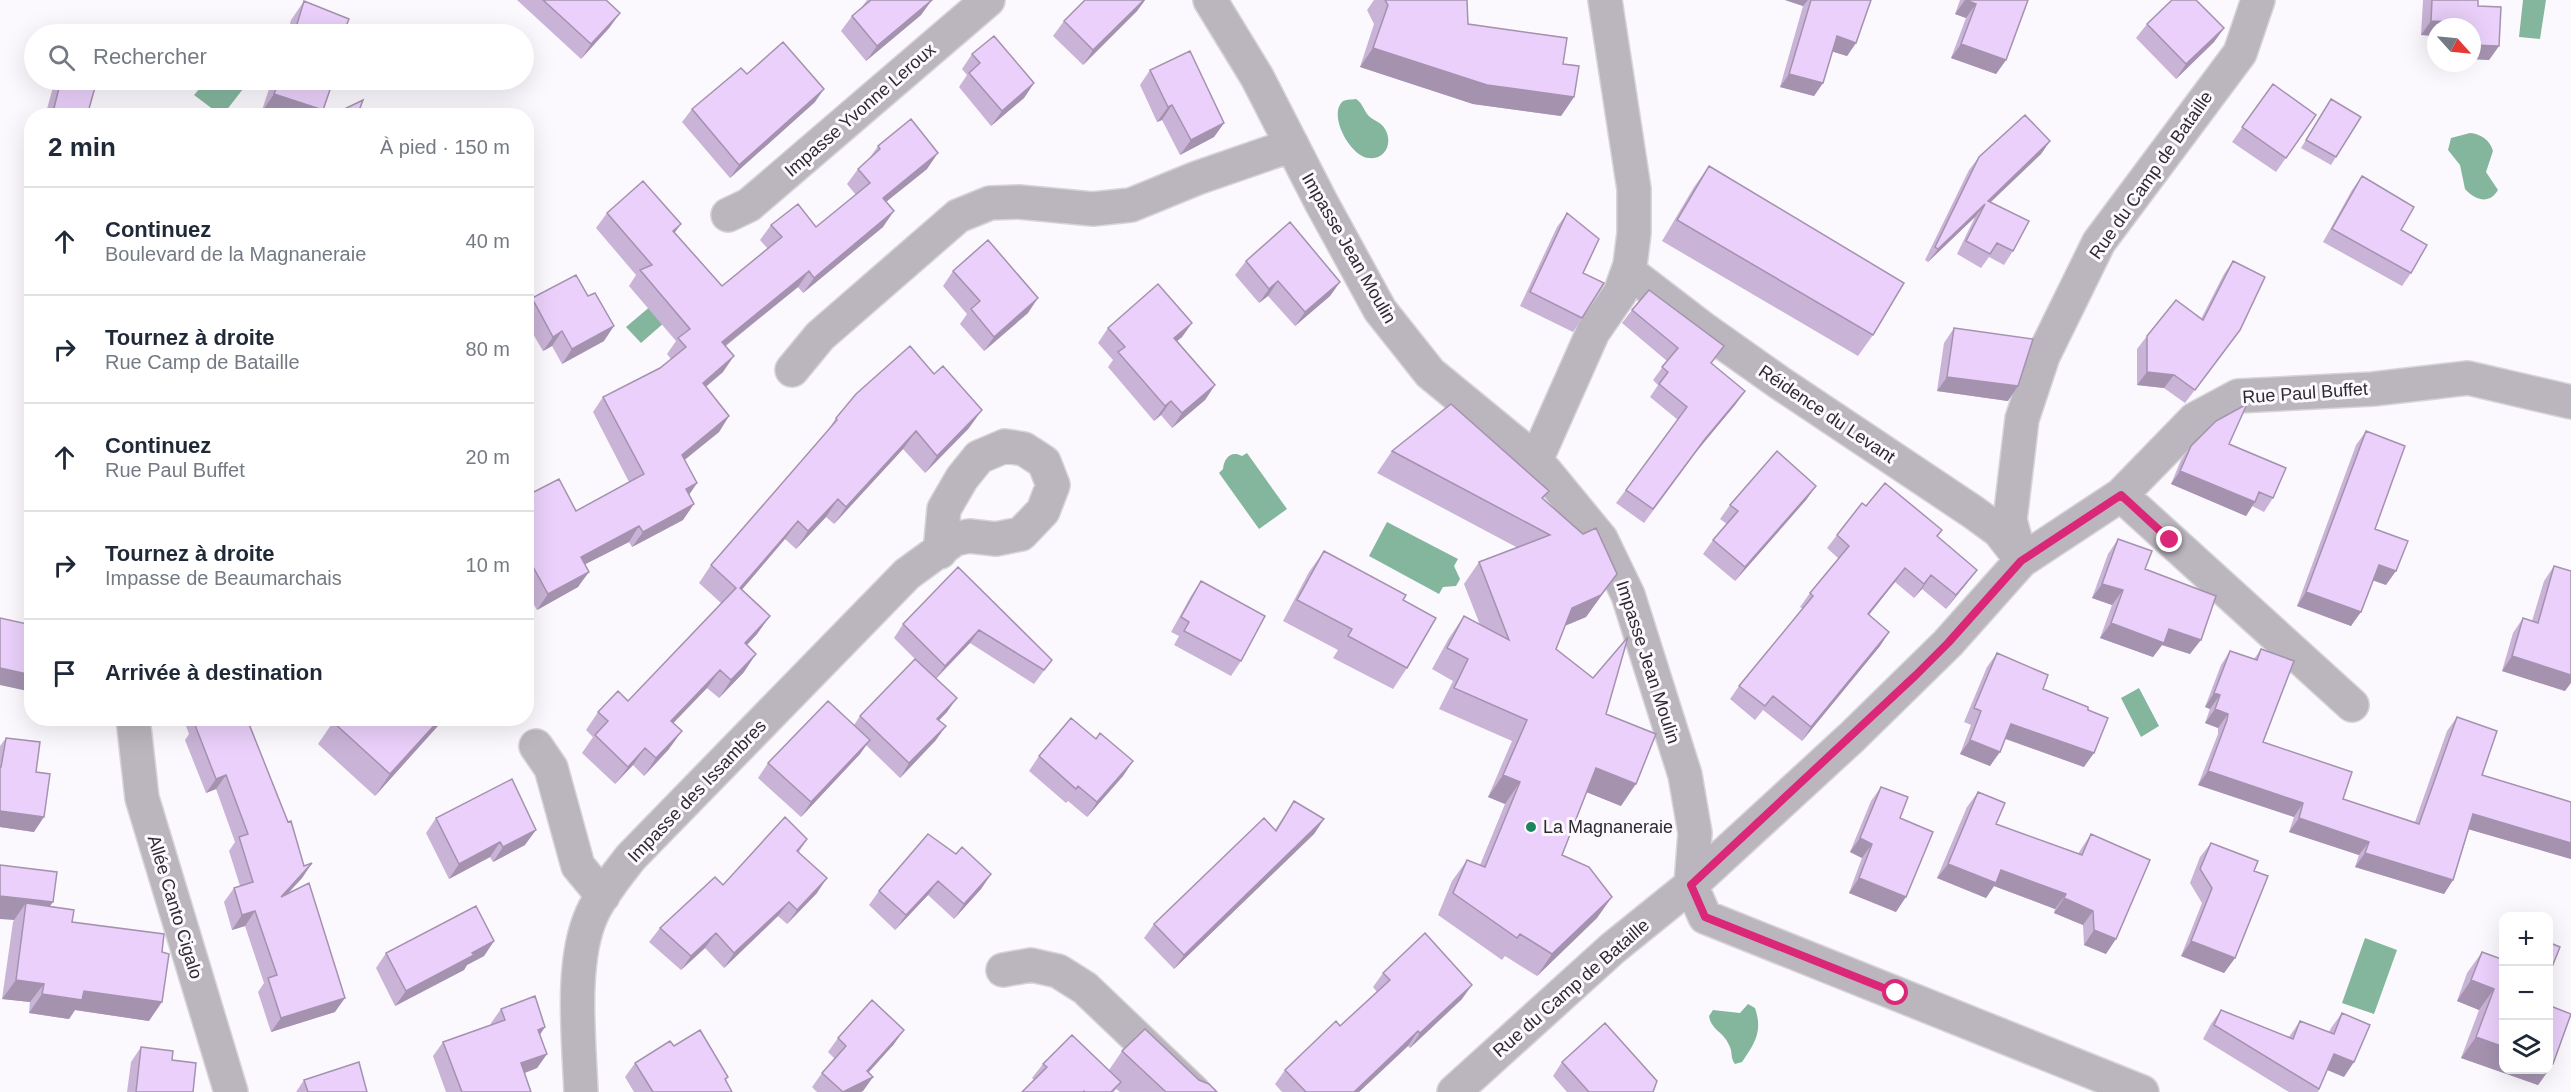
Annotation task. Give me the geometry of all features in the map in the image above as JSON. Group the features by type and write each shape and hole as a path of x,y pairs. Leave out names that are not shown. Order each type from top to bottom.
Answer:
{"street":[{"name":"Impasse Yvonne Leroux","path":"728,215 749,205 988,0"},
{"name":"Impasse Jean Moulin","path":"1210,0 1257,77 1380,310 1430,373 1536,460 1601,539 1628,595 1684,775 1695,833 1691,885"},
{"path":"1536,460 1593,332 1620,293 1628,271 1634,233 1634,189 1605,0"},
{"name":"Rue du Camp de Bataille","path":"1454,1092 1613,948 1691,885 1916,675 1948,643 2021,561 2010,520 2022,419 2043,356 2099,242 2240,53 2258,0"},
{"path":"792,370 820,336 958,216 990,203 1020,202 1093,209 1131,205 1197,178 1292,145"},
{"name":"Réidence du Levant","path":"1628,271 1733,350 1999,531 2021,561"},
{"name":"Rue Paul Buffet","path":"2021,561 2121,495 2195,419 2238,396 2373,389 2468,378 2571,402"},
{"path":"2121,495 2352,705"},
{"name":"Impasse des Issambres","path":"581,1092 578,987 584,940 592,914 603,896 631,857 898,583 907,574 940,552"},
{"name":"Allée Canto Cigalo","path":"134,726 142,798 231,1092"},
{"path":"536,746 551,768 578,866 603,896"},
{"path":"1691,885 1705,917 2142,1092"},
{"path":"1003,970 1031,965 1058,971 1085,988 1194,1092"}],"shaded area":[{"path":"2523,0 2546,0 2540,39 2519,37"},
{"path":"198,90 242,90 228,108 211,108 194,95"},
{"path":"1356,99 1368,115 1384,127 1387,134 1388,144 1384,153 1375,158 1362,156 1355,151 1340,126 1338,108 1343,101"},
{"path":"2470,133 2484,138 2493,151 2486,172 2498,190 2490,198 2477,198 2465,189 2460,165 2448,150 2451,138"},
{"path":"659,299 673,315 641,343 626,327"},
{"path":"1247,453 1287,509 1259,529 1219,473 1229,456 1238,454 1242,456"},
{"path":"1387,522 1458,559 1454,566 1460,579 1456,586 1443,587 1439,594 1369,556"},
{"path":"2139,688 2159,726 2141,737 2121,698"},
{"path":"2365,938 2397,950 2374,1014 2342,1003"},
{"path":"1748,1004 1755,1008 1758,1030 1747,1055 1742,1062 1735,1064 1727,1041 1712,1025 1709,1016 1713,1010 1740,1013"}],"building":[{"path":"543,0 606,0 620,13 591,44"},
{"path":"871,0 932,0 877,46 852,16"},
{"path":"1085,0 1144,0 1093,50 1064,21"},
{"path":"1385,0 1467,0 1468,24 1567,38 1563,64 1579,66 1574,97 1487,85 1373,48 1388,5"},
{"path":"1811,0 1871,0 1856,43 1837,36 1823,83 1789,74"},
{"path":"1966,0 2028,0 2006,60 1961,44 1976,4"},
{"path":"2172,0 2196,0 2224,28 2186,64 2147,24"},
{"path":"2432,0 2478,0 2478,6 2501,7 2499,46 2481,45 2481,18 2431,18"},
{"path":"304,1 349,19 347,24 297,24"},
{"path":"994,36 1034,83 1002,111 969,73 980,63 972,54"},
{"path":"783,42 824,89 739,165 692,109 741,68 747,74"},
{"path":"1190,51 1224,123 1191,140 1172,105 1168,107 1150,70"},
{"path":"2273,84 2316,115 2286,158 2242,127"},
{"path":"58,90 94,90 89,108 54,108"},
{"path":"275,90 330,90 324,108 317,108 274,94"},
{"path":"2331,99 2361,117 2336,157 2306,140"},
{"path":"363,100 360,108 346,108"},
{"path":"2025,115 2050,141 1988,201 2029,221 2013,251 1997,243 1990,254 1966,241 1985,204 1938,249 1935,247 1979,157"},
{"path":"911,119 938,153 883,198 894,211 814,278 809,271 722,342 734,356 703,383 729,416 682,455 697,483 686,489 694,504 643,532 639,526 581,557 589,572 548,594 534,569 534,492 559,479 576,511 644,474 603,397 660,368 686,347 678,338 690,329 640,270 652,265 607,213 643,181 681,224 673,231 722,286 782,237 771,225 798,204 816,227 870,183 858,169 880,149 878,146"},
{"path":"1709,166 1904,283 1873,335 1677,220"},
{"path":"2362,176 2414,207 2401,230 2427,245 2411,273 2332,229"},
{"path":"1567,213 1599,239 1583,273 1604,283 1582,318 1530,292"},
{"path":"1290,222 1340,282 1305,312 1278,281 1269,289 1246,261"},
{"path":"988,240 1038,298 994,337 971,309 980,301 953,271"},
{"path":"2233,261 2265,277 2240,330 2195,390 2174,375 2147,372 2147,336 2176,300 2203,320"},
{"path":"576,275 588,296 595,293 614,326 572,349 562,331 553,337 534,302 534,297"},
{"path":"1158,284 1192,323 1174,338 1215,385 1182,413 1171,401 1165,406 1118,352 1125,347 1108,328"},
{"path":"1649,290 1724,346 1711,363 1745,391 1705,439 1653,509 1626,490 1687,407 1659,384 1668,372 1662,367 1678,348 1632,310"},
{"path":"1954,328 2033,339 2018,386 1947,377"},
{"path":"910,346 934,374 943,366 982,410 937,456 916,431 846,507 838,499 808,531 798,521 740,588 770,616 745,643 756,654 731,680 720,670 671,721 682,731 656,758 645,748 628,767 595,735 608,721 598,712 618,691 628,701 736,588 711,565 837,420 836,418 856,394"},
{"path":"1451,404 1549,491 1542,498 1583,534 1596,528 1617,574 1601,595 1572,608 1556,649 1593,678 1628,637 1606,714 1656,734 1636,784 1596,768 1562,855 1589,867 1612,897 1552,954 1520,934 1517,938 1453,893 1467,860 1485,867 1520,782 1503,775 1527,720 1454,688 1468,659 1447,648 1464,616 1509,640 1479,562 1550,535 1392,451"},
{"path":"2247,404 2229,444 2286,468 2273,498 2259,492 2255,502 2180,471 2191,446 2216,421"},
{"path":"2366,431 2405,446 2375,529 2408,541 2396,571 2379,565 2361,612 2306,592"},
{"path":"1777,451 1816,486 1745,567 1713,540 1738,511 1730,505"},
{"path":"1885,483 1942,530 1937,536 1977,570 1956,595 1931,575 1924,584 1905,568 1868,614 1889,632 1811,727 1773,696 1765,706 1739,686 1813,596 1810,593 1849,546 1837,535 1862,503 1866,506"},
{"path":"2118,539 2152,551 2145,569 2216,596 2201,640 2169,629 2164,643 2111,623 2123,590 2102,584"},
{"path":"1324,551 1406,595 1403,600 1436,618 1407,668 1348,636 1352,629 1297,600"},
{"path":"2554,566 2571,571 2571,675 2512,656 2523,618 2538,623"},
{"path":"958,567 1052,660 1044,670 979,630 945,666 903,624"},
{"path":"1201,581 1265,616 1241,661 1184,631 1189,622 1181,617"},
{"path":"0,618 24,623 24,673 0,668"},
{"path":"2261,649 2294,661 2263,742 2352,772 2343,799 2419,824 2457,717 2497,731 2482,775 2571,802 2571,843 2473,814 2453,880 2365,853 2369,842 2299,818 2303,803 2208,771 2227,720 2228,714 2215,709 2220,695 2214,693 2230,651 2257,660"},
{"path":"1997,653 2048,675 2043,689 2088,707 2088,710 2108,718 2094,753 2011,724 2000,752 1970,740 1981,711 1974,708"},
{"path":"915,659 957,698 937,719 946,726 909,763 860,716"},
{"path":"828,701 870,740 811,802 768,763"},
{"path":"1071,718 1096,739 1100,733 1133,761 1097,802 1078,786 1076,789 1039,756"},
{"path":"195,726 250,726 288,822 291,821 304,866 312,863 281,897 309,883 345,998 281,1018 268,978 277,975 255,911 242,915 234,888 253,882 239,837 248,834 226,775 216,779"},
{"path":"337,726 434,726 390,774"},
{"path":"6,738 40,742 36,772 50,774 44,817 0,811 0,767"},
{"path":"512,779 536,830 503,847 500,842 459,864 436,818"},
{"path":"1881,787 1908,797 1900,818 1933,832 1906,897 1859,878 1872,844 1860,838"},
{"path":"1978,792 2005,803 1996,824 2082,855 2091,834 2150,860 2116,939 2094,930 2093,911 2064,898 2066,894 2001,870 1996,883 1948,864"},
{"path":"1294,801 1324,819 1184,955 1154,924 1264,818 1276,831"},
{"path":"785,817 807,839 797,851 827,878 797,910 789,902 734,953 716,933 691,956 660,928 715,877 723,885"},
{"path":"928,834 956,854 962,847 991,874 964,904 938,881 906,915 879,891"},
{"path":"2211,843 2258,861 2254,871 2268,876 2235,958 2191,941 2212,888 2200,869"},
{"path":"0,865 57,872 53,902 0,896"},
{"path":"26,903 74,910 72,922 164,934 162,952 169,954 162,1002 84,991 82,1000 42,994 44,984 16,980"},
{"path":"476,906 494,941 472,953 474,955 406,991 386,953"},
{"path":"1425,933 1472,985 1420,1033 1418,1031 1354,1092 1306,1092 1285,1070 1336,1021 1340,1026 1390,980 1383,973"},
{"path":"2553,944 2560,947 2553,964"},
{"path":"2482,952 2499,958 2499,1045 2476,1037 2494,989 2471,980"},
{"path":"535,996 545,1027 538,1030 547,1054 521,1063 531,1092 462,1092 443,1042 505,1020 501,1009"},
{"path":"872,1000 904,1030 867,1071 873,1077 843,1092 822,1073 846,1046 838,1038"},
{"path":"2553,1007 2571,1014 2553,1064"},
{"path":"2221,1010 2293,1039 2300,1021 2334,1034 2342,1013 2370,1025 2354,1062 2334,1054 2319,1089 2214,1025"},
{"path":"1605,1023 1657,1081 1653,1092 1589,1092 1562,1062"},
{"path":"1145,1029 1199,1080 1209,1084 1217,1092 1166,1092 1122,1051"},
{"path":"700,1030 728,1077 725,1079 732,1092 653,1092 635,1063 670,1041 674,1046"},
{"path":"1072,1035 1121,1082 1111,1092 1022,1092 1047,1067 1043,1064"},
{"path":"141,1047 173,1051 172,1060 196,1063 193,1092 136,1092"},
{"path":"359,1062 367,1092 308,1092 304,1080"}],"place":[{"name":"La Magnaneraie","path":"1531,827"}],"route":[{"path":"1896,993 1705,917 1691,885 1916,675 1948,643 2021,561 2121,495 2170,540"}]}
